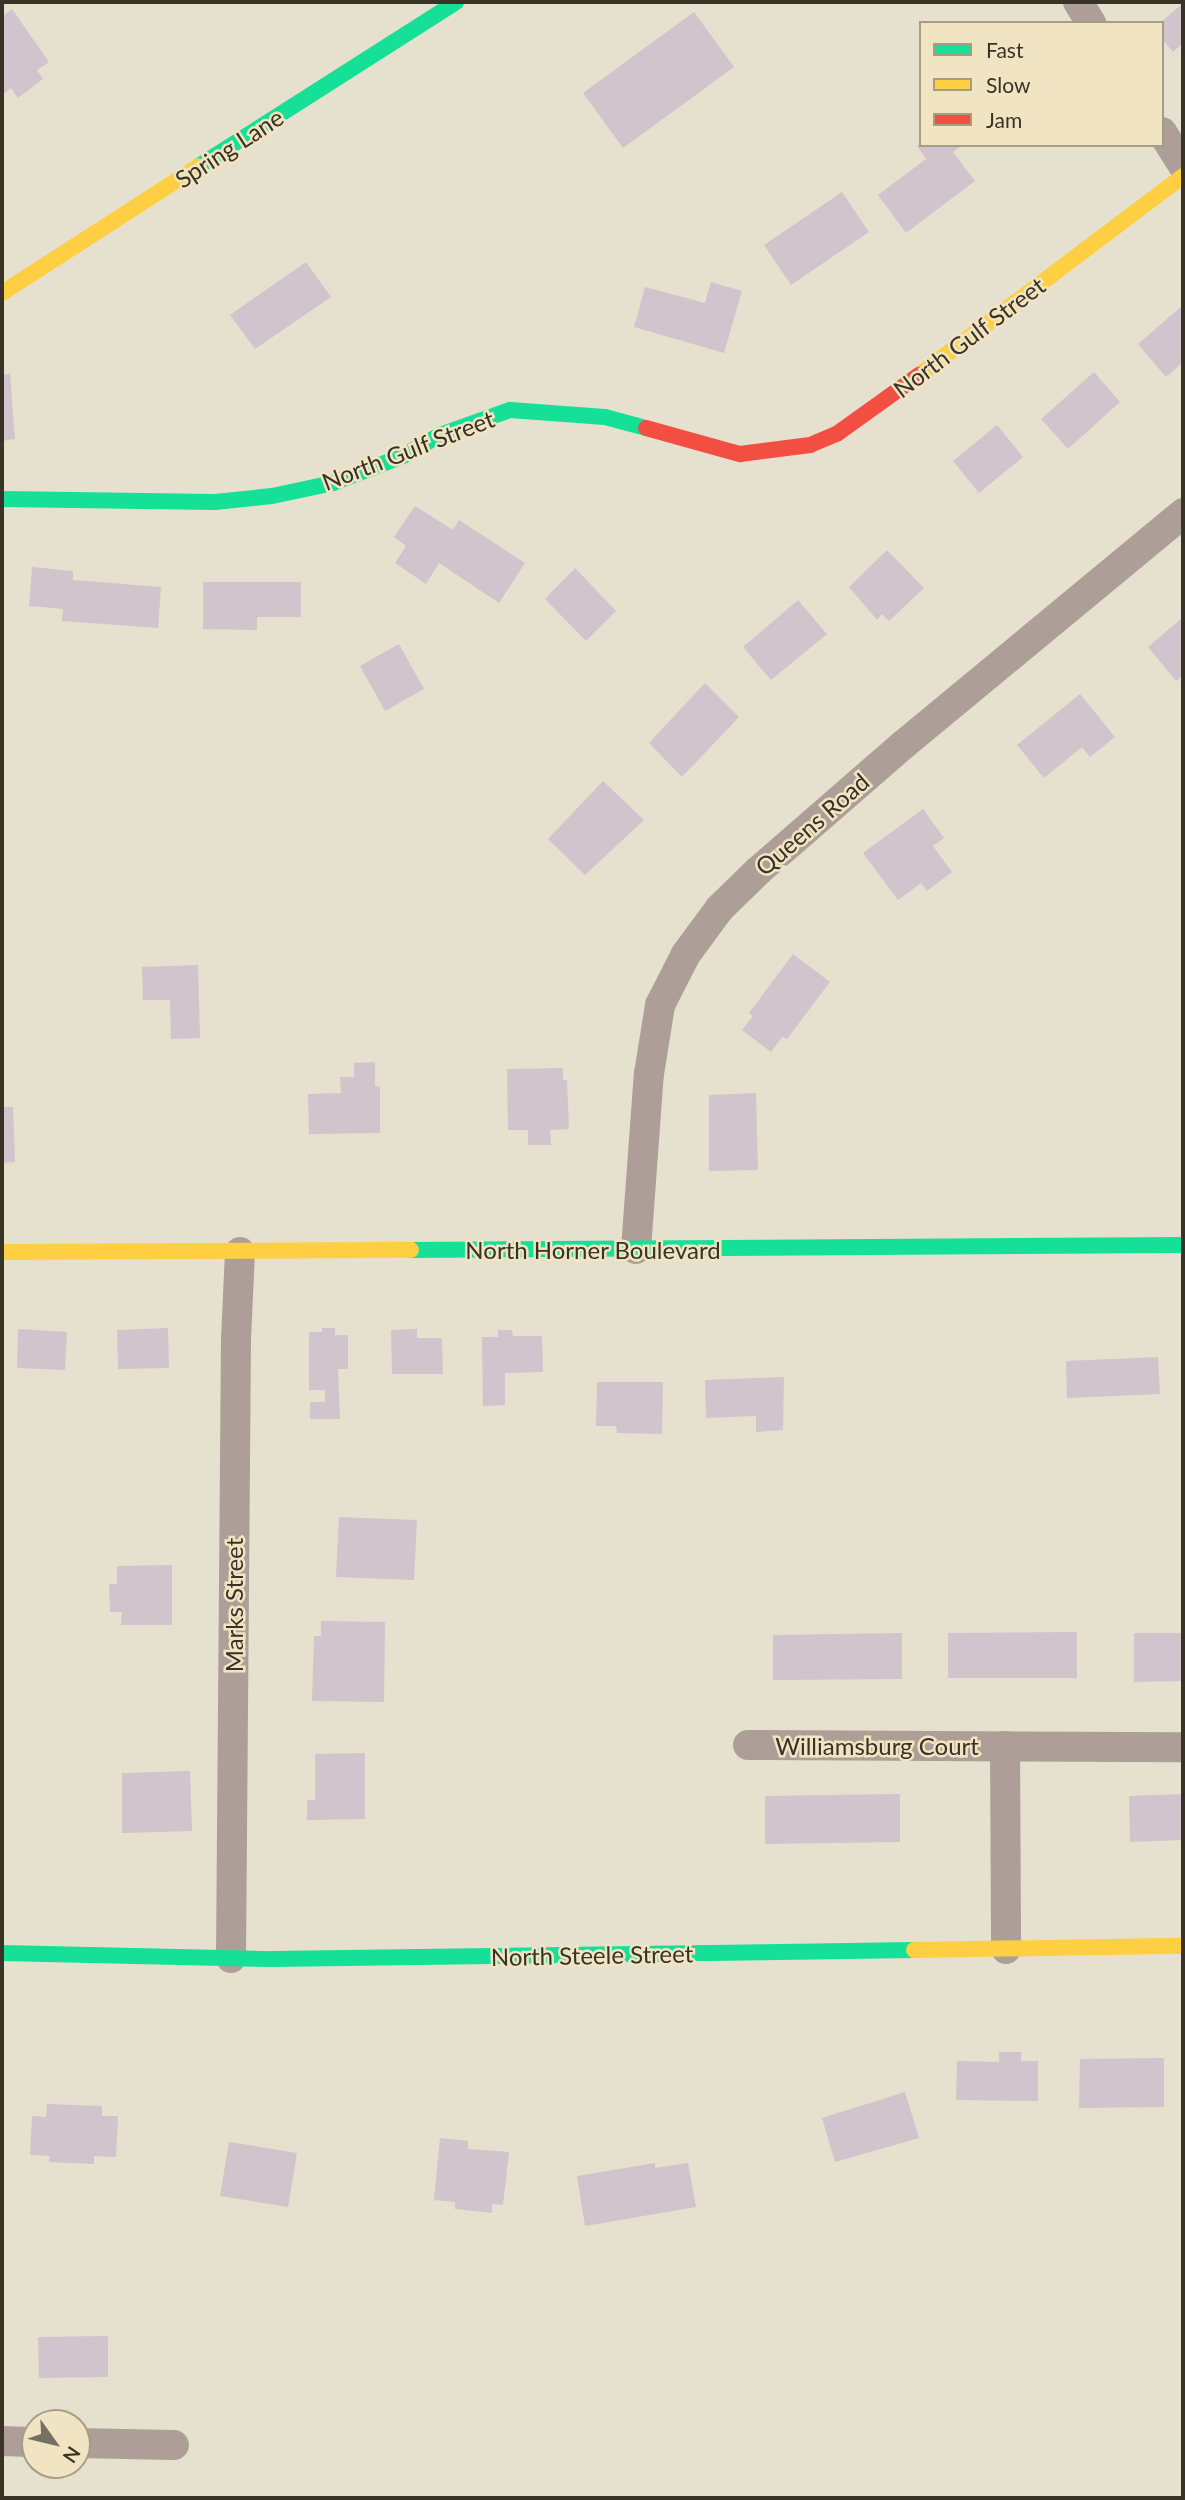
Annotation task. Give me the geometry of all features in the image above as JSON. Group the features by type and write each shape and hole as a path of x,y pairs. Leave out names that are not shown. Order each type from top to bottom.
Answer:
{"street":[{"name":"Spring Lane","path":"2,293 456,2"},
{"path":"1078,2 1090,21"},
{"path":"1164,135 1183,165"},
{"name":"North Gulf Street","path":"2,499 215,502 272,496 332,484 403,456 440,435 510,410 605,417 740,454 810,445 838,433 898,391 1183,176"},
{"name":"Queens Road","path":"636,1249 649,1074 660,1005 686,954 720,908 758,871 903,745 1183,513"},
{"name":"North Horner Boulevard","path":"2,1252 1183,1245"},
{"name":"Marks Street","path":"231,1958 236,1339 240,1252"},
{"name":"Williamsburg Court","path":"748,1745 1183,1747"},
{"name":"Williamsburg Court","path":"1005,1746 1006,1949"},
{"name":"North Steele Street","path":"2,1953 231,1958 1183,1946"},
{"path":"2,2441 21,2442"},
{"path":"91,2443 174,2445"}],"building":[{"path":"1183,3 1183,43 1173,52 1164,41 1162,21"},
{"path":"12,9 49,62 37,70 43,79 18,98 11,88 2,95 2,17"},
{"path":"694,12 734,67 623,148 583,93"},
{"path":"917,146 959,147 953,152 975,181 906,233 878,195 926,159"},
{"path":"842,192 869,232 791,285 764,245"},
{"path":"306,262 331,297 255,349 230,315"},
{"path":"711,282 742,291 724,353 634,327 645,287 705,303"},
{"path":"1183,305 1183,362 1166,377 1138,344"},
{"path":"1094,372 1120,402 1068,449 1041,419"},
{"path":"10,374 15,439 2,441 2,375"},
{"path":"997,425 1023,457 979,493 953,461"},
{"path":"415,506 453,530 459,520 525,563 499,603 439,563 426,584 395,563 406,546 394,537"},
{"path":"887,550 924,588 889,621 882,614 877,620 849,587"},
{"path":"32,567 73,571 73,580 161,587 158,628 62,621 63,609 29,606"},
{"path":"575,568 616,611 586,641 545,599"},
{"path":"203,582 301,582 301,617 257,617 257,630 203,629"},
{"path":"798,600 827,634 771,680 743,647"},
{"path":"1183,617 1183,675 1176,681 1148,647"},
{"path":"399,644 424,689 385,711 360,666"},
{"path":"705,683 739,717 682,777 649,743"},
{"path":"1080,694 1115,737 1090,757 1082,747 1044,778 1017,745"},
{"path":"603,781 644,820 585,875 548,839"},
{"path":"923,809 944,838 933,846 952,872 927,891 921,883 898,900 863,853"},
{"path":"793,954 830,982 787,1039 782,1037 771,1052 742,1030 753,1016 749,1013"},
{"path":"198,965 200,1038 171,1039 170,1000 143,1000 142,967"},
{"path":"375,1062 375,1086 380,1087 380,1133 309,1134 308,1094 341,1093 340,1077 354,1077 354,1063"},
{"path":"563,1068 563,1080 567,1080 569,1129 550,1130 551,1145 528,1145 528,1130 508,1130 507,1069"},
{"path":"756,1093 758,1170 709,1171 709,1095"},
{"path":"2,1107 13,1107 15,1162 2,1163"},
{"path":"168,1328 169,1368 118,1369 117,1330"},
{"path":"322,1328 335,1328 335,1335 348,1335 348,1369 338,1369 340,1419 310,1419 310,1402 325,1402 325,1390 309,1390 309,1332 322,1332"},
{"path":"18,1329 67,1332 65,1370 17,1368"},
{"path":"417,1329 417,1338 442,1338 443,1374 392,1374 391,1330"},
{"path":"498,1330 512,1330 513,1336 542,1336 543,1372 505,1373 505,1405 483,1406 482,1337 498,1337"},
{"path":"1158,1357 1160,1394 1067,1398 1066,1361"},
{"path":"784,1377 783,1430 756,1432 756,1416 706,1418 705,1380"},
{"path":"597,1382 663,1382 662,1434 617,1433 616,1426 596,1426"},
{"path":"339,1517 417,1520 414,1580 336,1577"},
{"path":"172,1565 172,1625 121,1625 122,1612 110,1612 109,1584 117,1584 117,1566"},
{"path":"321,1621 385,1622 384,1702 312,1701 314,1636 321,1636"},
{"path":"1077,1632 1077,1678 948,1678 948,1633"},
{"path":"902,1633 902,1679 773,1680 773,1635"},
{"path":"1134,1633 1183,1633 1183,1681 1134,1682"},
{"path":"365,1753 365,1819 307,1820 307,1800 315,1800 315,1754"},
{"path":"190,1771 192,1831 122,1833 122,1773"},
{"path":"900,1794 900,1842 765,1844 765,1796"},
{"path":"1183,1794 1183,1840 1130,1842 1129,1796"},
{"path":"999,2052 1021,2052 1021,2061 1038,2061 1038,2101 956,2100 957,2061 999,2062"},
{"path":"1164,2058 1164,2107 1079,2108 1080,2059"},
{"path":"905,2092 919,2138 835,2162 822,2118"},
{"path":"47,2104 102,2106 102,2116 118,2116 116,2157 94,2156 94,2164 49,2162 50,2156 30,2155 32,2116 46,2117"},
{"path":"440,2138 468,2141 468,2149 509,2152 503,2205 492,2204 492,2213 455,2209 455,2202 434,2200"},
{"path":"229,2142 297,2153 288,2207 220,2196"},
{"path":"655,2163 655,2168 688,2163 696,2207 585,2226 577,2176"},
{"path":"108,2336 108,2377 39,2378 38,2337"}],"traffic: fast":[{"path":"199,166 456,2"},
{"path":"2,499 215,502 272,496 333,483 403,456 440,435 510,410 605,417 646,428"},
{"path":"411,1250 1183,1245"},
{"path":"2,1953 272,1959 914,1950"}],"traffic: slow":[{"path":"2,293 199,166"},
{"path":"919,375 1183,176"},
{"path":"2,1252 411,1250"},
{"path":"914,1950 1183,1946"}],"traffic: jam":[{"path":"646,428 740,454 810,445 838,433 919,375"}]}
